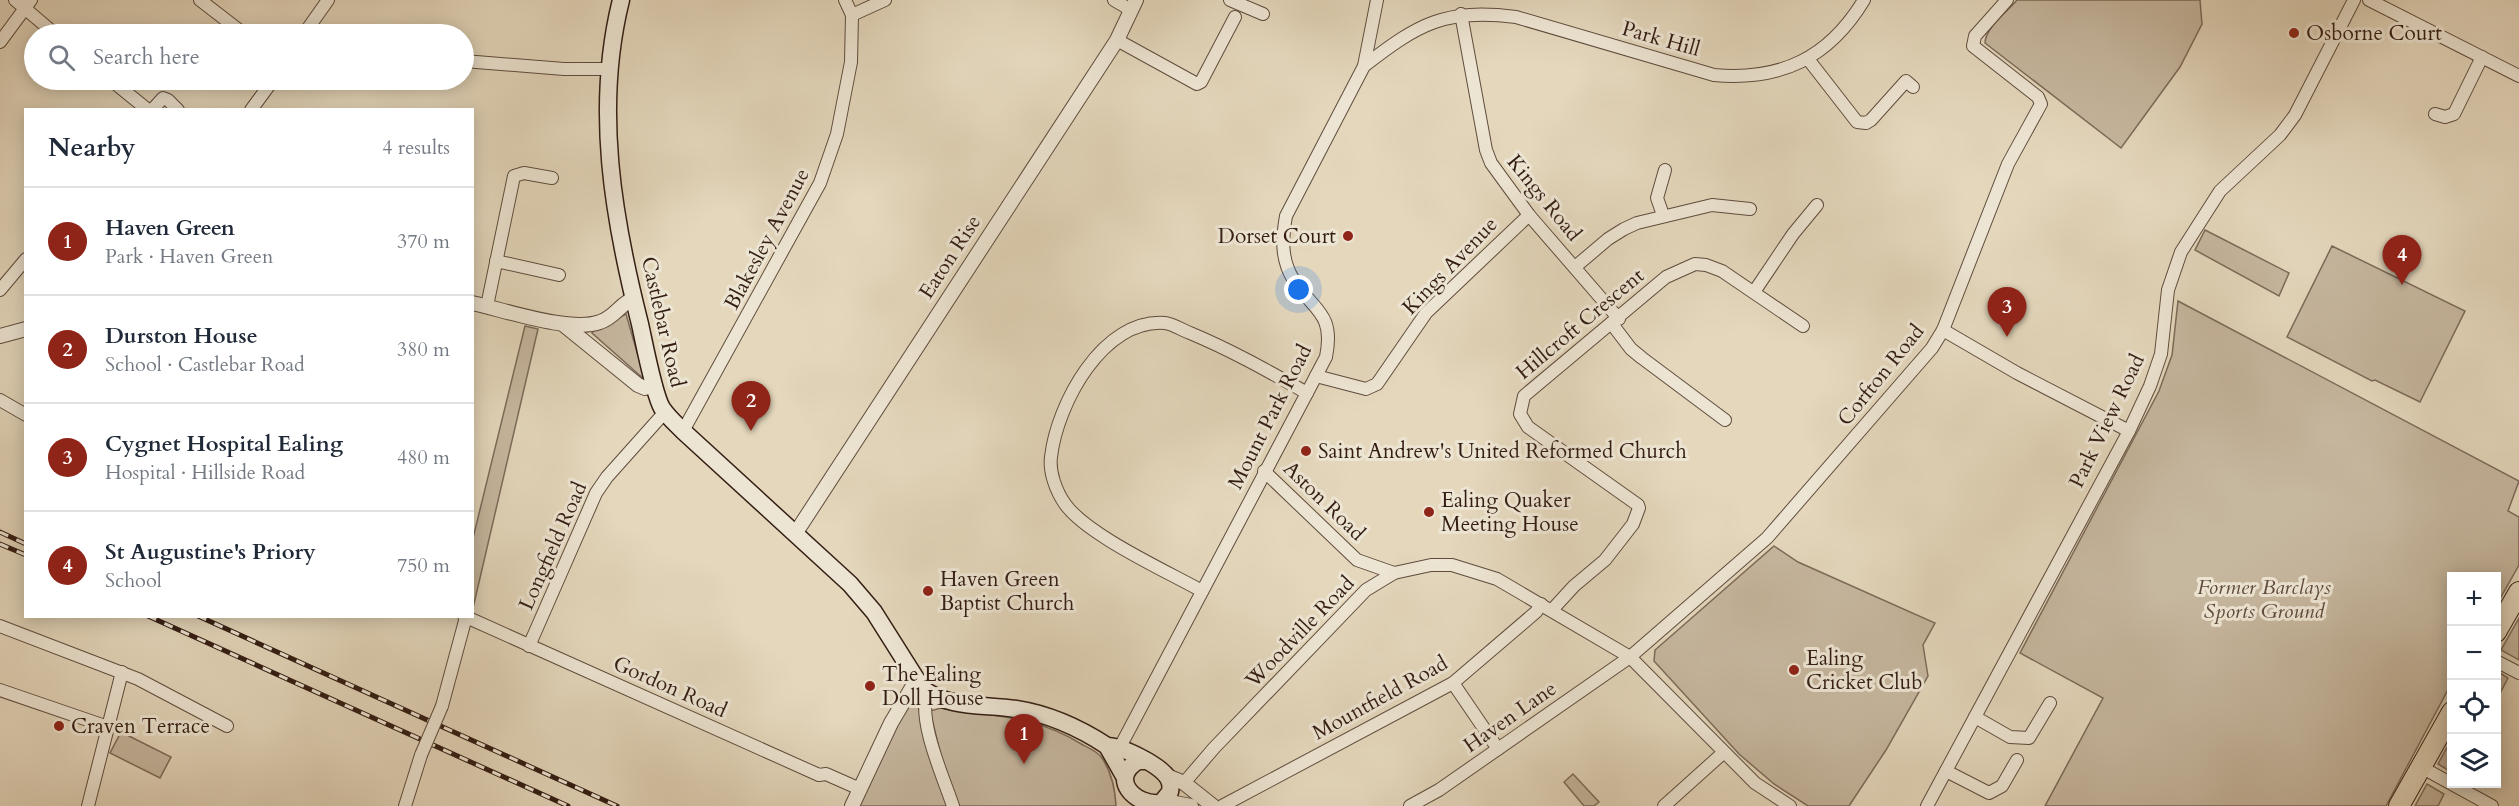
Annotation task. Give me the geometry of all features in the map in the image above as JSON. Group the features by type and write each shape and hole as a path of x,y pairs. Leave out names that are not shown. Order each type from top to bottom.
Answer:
{"highway":[{"path":"2500,626 2519,592"},
{"path":"2399,806 2447,719"}],"main road":[{"name":"Castlebar Road","path":"621,0 610,69 607,126 609,171 633,299 660,406 683,431 850,584 874,612 922,685"},
{"path":"922,685 948,701 1017,709 1040,715 1114,747 1144,761 1167,776 1171,787 1168,797 1156,804 1140,804 1129,790 1114,747"},
{"path":"1124,776 1134,763 1144,761"}],"street":[{"path":"200,0 231,24"},
{"path":"312,24 328,0"},
{"path":"845,0 852,15 885,0"},
{"path":"1114,0 1134,5"},
{"path":"1230,0 1263,14"},
{"name":"Mount Park Road","path":"1114,747 1202,591 1326,357 1329,341 1328,328 1317,306 1294,280 1284,258 1282,237 1286,216 1364,66 1377,0"},
{"name":"Park Hill","path":"1364,66 1414,30 1461,14 1486,13 1516,17 1714,75 1740,78 1761,76 1783,70 1808,59 1832,43 1851,22 1864,0"},
{"name":"Corfton Road","path":"1630,657 1767,538 1861,432 1943,330 2008,164 2041,104 2038,97 1976,49 1972,42 2007,0"},
{"name":"Park View Road","path":"1927,806 2150,386 2159,361 2168,291 2181,252 2202,215 2220,191 2280,135 2295,115 2354,0"},
{"path":"2369,0 2519,75"},
{"path":"0,42 23,3 45,24"},
{"name":"Eaton Rise","path":"795,534 1117,39 1134,5"},
{"name":"Kings Road","path":"1461,14 1486,150 1491,163 1529,214 1575,267 1615,321 1631,349 1725,420"},
{"name":"Blakesley Avenue","path":"683,431 720,368 820,183 837,134 850,62 852,15"},
{"path":"1117,39 1197,84 1201,82 1235,17"},
{"path":"1371,37 1392,45"},
{"path":"2435,114 2445,117 2454,114 2482,57"},
{"path":"1808,59 1857,122 1871,120 1906,81 1913,87"},
{"path":"474,62 564,69 610,69"},
{"path":"124,90 147,108"},
{"path":"252,108 266,90"},
{"path":"152,108 163,99 168,100 176,108"},
{"path":"1663,215 1658,198 1665,170"},
{"path":"487,306 514,176 524,173 552,178"},
{"path":"1575,267 1624,229 1663,215 1712,205 1750,208"},
{"path":"1754,292 1793,234 1817,205"},
{"name":"Kings Avenue","path":"1316,376 1366,389 1377,384 1426,312 1529,214"},
{"path":"0,290 24,261"},
{"path":"496,261 559,275"},
{"name":"Hillcroft Crescent","path":"1552,610 1574,586 1605,560 1633,524 1639,508 1615,487 1528,427 1520,414 1524,396 1666,277 1695,264 1722,271 1803,326"},
{"path":"586,333 609,319 633,299"},
{"path":"474,303 562,324 586,333 638,385 645,388 655,386"},
{"path":"1202,591 1096,533 1065,505 1054,483 1050,459 1060,414 1079,378 1102,352 1131,328 1166,323 1227,349 1307,393"},
{"path":"0,336 24,330"},
{"path":"1943,330 2017,373 2128,431"},
{"path":"0,400 24,414"},
{"name":"Longfield Road","path":"530,645 596,493 607,477 665,412"},
{"name":"Aston Road","path":"1264,471 1377,582"},
{"name":"Aston Road","path":"1357,560 1394,573"},
{"name":"Woodville Road","path":"1184,783 1210,752 1366,590 1394,573 1431,565 1452,565 1497,579 1630,657 1755,783 1790,806"},
{"name":"Mountfield Road","path":"1222,806 1453,683 1536,612 1540,604"},
{"path":"405,806 421,755 442,706 465,618"},
{"name":"Gordon Road","path":"467,618 819,775 826,774 860,789"},
{"path":"0,626 122,672 227,726"},
{"name":"Haven Lane","path":"1410,806 1439,790 1630,657"},
{"path":"2501,664 2519,673"},
{"path":"88,806 122,672"},
{"path":"1453,683 1498,749"},
{"path":"852,806 904,698 922,685"},
{"path":"922,685 930,735 953,806"},
{"path":"0,690 108,728"},
{"path":"1975,717 2010,737 2029,738 2050,703"},
{"path":"1664,806 1723,753"},
{"path":"1946,771 1989,793 1995,792 2002,786 2017,760"},
{"path":"2421,766 2492,806"},
{"path":"1167,776 1184,783 1213,806"},
{"path":"1164,801 1191,806"}],"green space":[{"path":"2017,0 2200,0 2202,24 2180,67 2121,148 1985,43 1993,26"},
{"path":"2205,230 2289,273 2279,296 2195,250"},
{"path":"2332,246 2465,311 2420,402 2375,380 2372,381 2287,337"},
{"name":"Former Barclays Sports Ground","path":"2178,301 2519,481 2508,511 2519,517 2519,565 2501,597 2501,572 2447,572 2447,692 2386,806 2045,806 2103,698 2020,653 2159,391 2172,355"},
{"path":"626,314 645,380 592,333"},
{"path":"525,326 538,329 474,604 474,534"},
{"name":"Ealing Cricket Club","path":"1774,546 1798,562 1935,623 1923,645 1928,676 1886,750 1849,806 1808,806 1774,784 1739,754 1654,661 1655,650"},
{"path":"2519,618 2519,660 2501,650"},
{"path":"2501,674 2508,678 2501,691"},
{"path":"910,703 918,706 948,806 855,806 905,707"},
{"path":"941,708 1032,723 1066,735 1091,749 1100,756 1111,775 1116,806 956,806 949,788 930,711"},
{"path":"121,732 171,757 160,778 110,753"},
{"path":"2447,747 2447,770 2438,764"},
{"path":"1573,774 1599,802 1594,806 1584,806 1564,782"},
{"path":"2427,784 2444,794 2438,806 2415,806"}],"railway":[{"path":"0,532 24,543"},
{"path":"0,544 24,554"},
{"path":"152,618 568,806"},
{"path":"202,618 617,806"}],"place":[{"name":"Osborne Court","path":"2294,33"},
{"name":"Dorset Court","path":"1348,236"},
{"name":"St Augustine's Priory","path":"2402,285"},
{"name":"Cygnet Hospital Ealing","path":"2007,337"},
{"name":"Durston House","path":"751,431"},
{"name":"Saint Andrew's United Reformed Church","path":"1306,451"},
{"name":"Ealing Quaker Meeting House","path":"1429,512"},
{"name":"Haven Green Baptist Church","path":"928,591"},
{"name":"Ealing Cricket Club","path":"1794,670"},
{"name":"The Ealing Doll House","path":"870,686"},
{"name":"Craven Terrace","path":"59,726"},
{"name":"Haven Green","path":"1024,764"}]}
